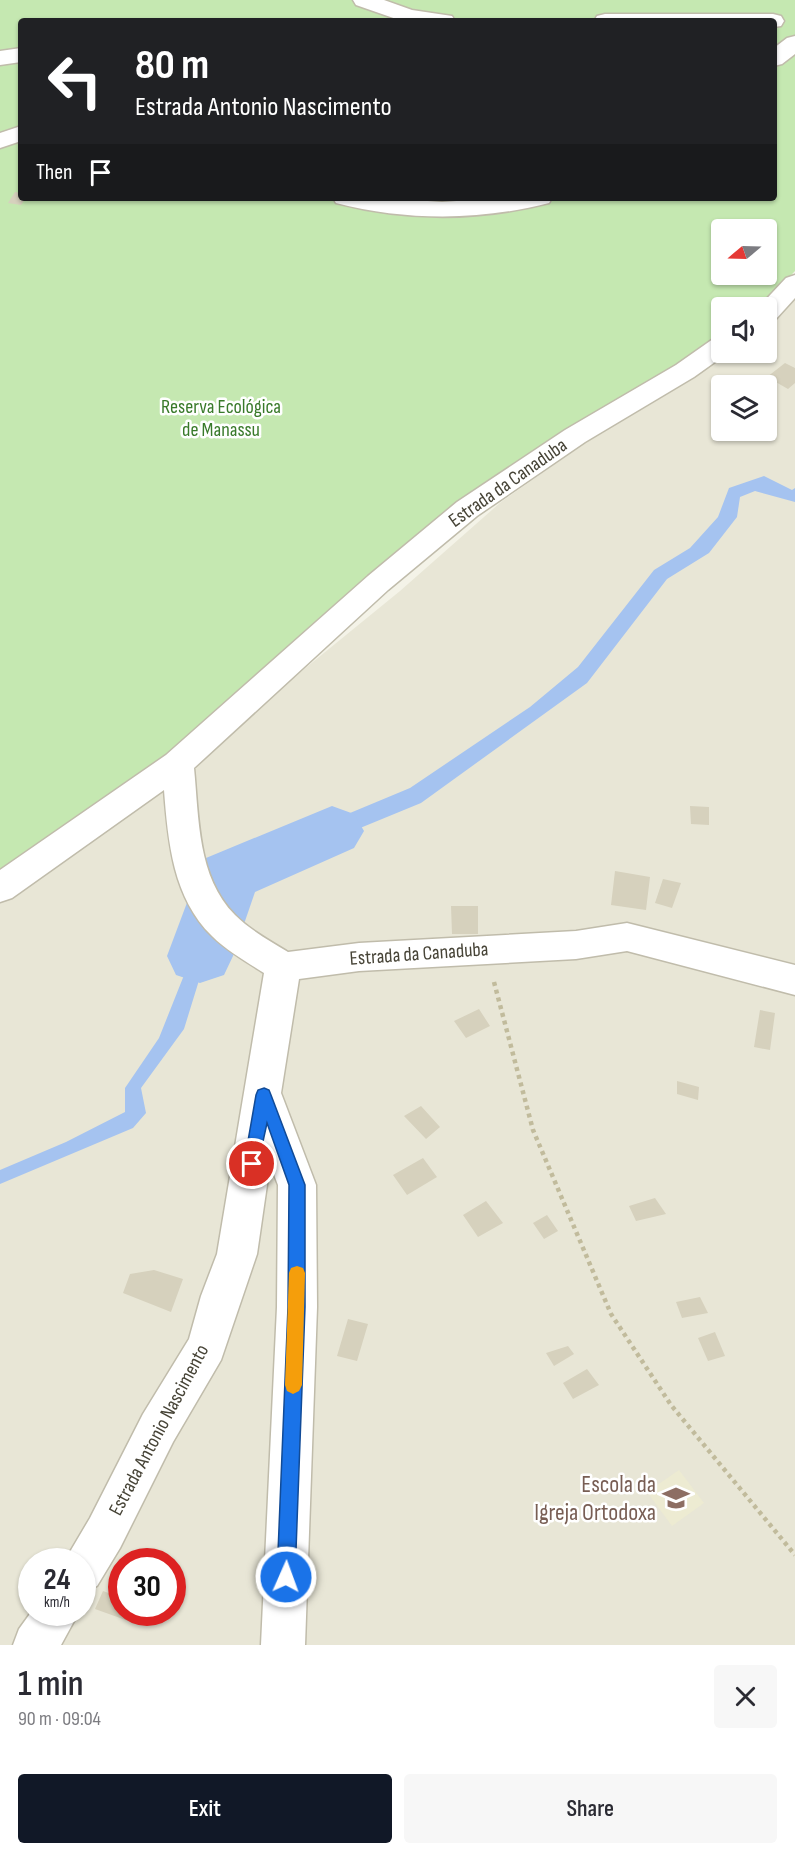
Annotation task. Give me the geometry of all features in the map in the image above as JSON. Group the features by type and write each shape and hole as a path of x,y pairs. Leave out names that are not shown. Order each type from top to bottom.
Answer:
{"street":[{"path":"364,0 408,15 426,18"},
{"path":"777,21 795,21"},
{"path":"777,57 795,43"},
{"path":"0,58 18,55"},
{"path":"0,141 18,134"},
{"path":"367,201 426,209 469,209 513,205 528,201"},
{"path":"777,302 795,283"},
{"name":"Estrada da Canaduba","path":"0,888 177,764 378,583 467,509 574,436 685,371 711,353"},
{"path":"177,764 190,869 207,907 233,933 283,967"},
{"name":"Estrada da Canaduba","path":"283,967 359,957 576,945 627,937 795,980"},
{"name":"Estrada Antonio Nascimento","path":"96,1548 158,1428 207,1346 221,1296 237,1254 283,967"},
{"path":"264,1095 297,1185 297,1307 283,1645"},
{"path":"35,1645 48,1626"}],"path":[{"path":"486,950 533,1130 611,1314 671,1405 795,1555"}],"shaded area":[{"path":"795,293 795,1645 0,1645 0,878 190,762 400,591 501,502 642,403 711,359 711,363 777,363 777,314"},
{"name":"Escola da Igreja Ortodoxa","path":"679,1470 704,1503 672,1526 647,1492"}],"green space":[{"name":"Reserva Ecológica de Manassu","path":"0,0 795,0 795,271 770,297 711,297 711,343 571,431 169,764 0,881"}],"water":[{"path":"764,476 792,490 795,488 795,502 755,491 740,497 737,517 709,553 667,579 587,683 421,803 348,833 258,877 247,856 410,788 530,707 578,667 654,570 690,548 718,517 729,488"},
{"path":"230,862 233,887 213,935 184,1029 141,1088 146,1113 133,1128 0,1184 0,1170 66,1142 125,1112 125,1088 159,1038 202,930 215,888"}],"building":[{"path":"15,192 18,192 18,201 24,201 21,205 8,203"},
{"path":"785,363 795,368 795,383 788,389 777,383 777,375 770,375"},
{"path":"690,806 709,807 709,825 691,824"},
{"path":"615,871 650,877 646,910 611,905"},
{"path":"663,879 681,883 672,908 655,903"},
{"path":"451,906 478,906 478,934 452,934"},
{"path":"479,1009 490,1026 466,1038 454,1021"},
{"path":"760,1010 775,1013 770,1050 754,1047"},
{"path":"677,1081 699,1087 698,1100 677,1094"},
{"path":"421,1106 440,1127 426,1139 404,1116"},
{"path":"423,1158 437,1177 407,1195 393,1175"},
{"path":"655,1198 666,1214 636,1221 629,1206"},
{"path":"486,1201 503,1223 478,1237 463,1215"},
{"path":"547,1215 558,1231 544,1239 533,1223"},
{"path":"154,1270 183,1279 171,1312 123,1293 130,1274"},
{"path":"700,1297 708,1313 682,1318 676,1302"},
{"path":"348,1319 368,1324 357,1361 337,1356"},
{"path":"715,1332 725,1356 708,1361 698,1338"},
{"path":"568,1346 574,1354 554,1366 546,1353"},
{"path":"587,1369 599,1385 573,1399 563,1383"},
{"path":"103,1591 108,1593 108,1614 96,1609"}],"waterway":[{"path":"200,956 229,876 332,831"}],"slow traffic":[{"path":"293,1385 297,1273"}],"place":[{"name":"Escola da Igreja Ortodoxa","path":"676,1498"}],"route":[{"path":"252,1164 264,1095 297,1185 297,1307 286,1577"}]}
